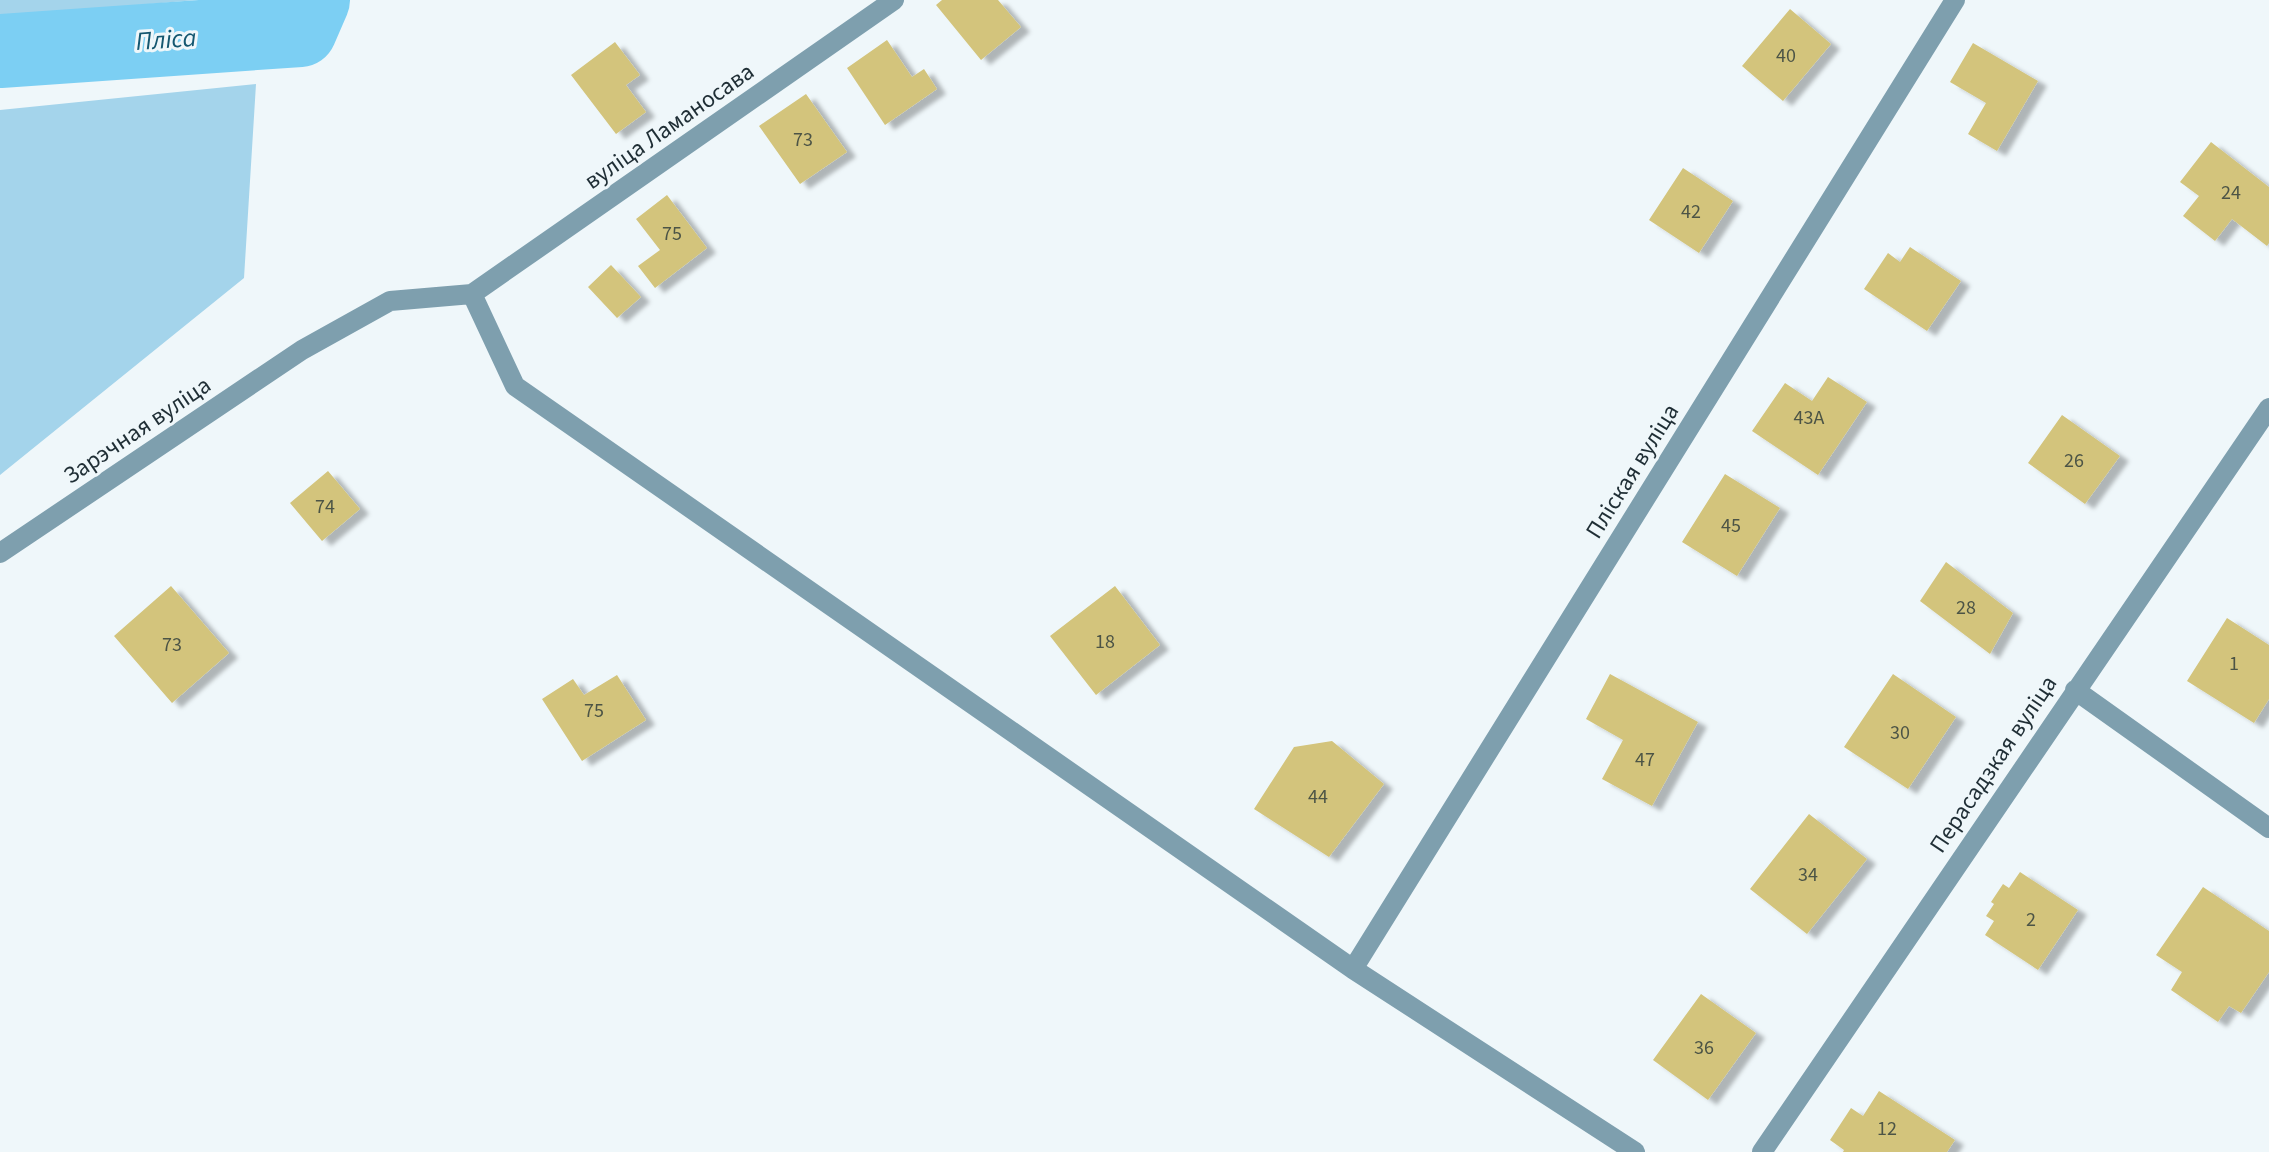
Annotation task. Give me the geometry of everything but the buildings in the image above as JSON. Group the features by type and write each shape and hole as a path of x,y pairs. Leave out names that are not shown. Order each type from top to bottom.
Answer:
{"street":[{"name":"вуліца Ламаносава","path":"472,294 894,0"},
{"name":"Пліская вуліца","path":"1353,969 1955,0"},
{"name":"Зарэчная вуліца","path":"0,553 302,350 390,301 472,294"},
{"path":"472,294 515,386 1353,969 1635,1152"},
{"name":"Перасадзкая вуліца","path":"1762,1152 2269,408"},
{"path":"2075,690 2269,828"}],"shaded area":[{"path":"0,0 196,0 0,17"},
{"path":"256,84 244,278 0,475 0,110"}],"waterway":[{"name":"Пліса","path":"0,51 300,30 313,0"}]}
